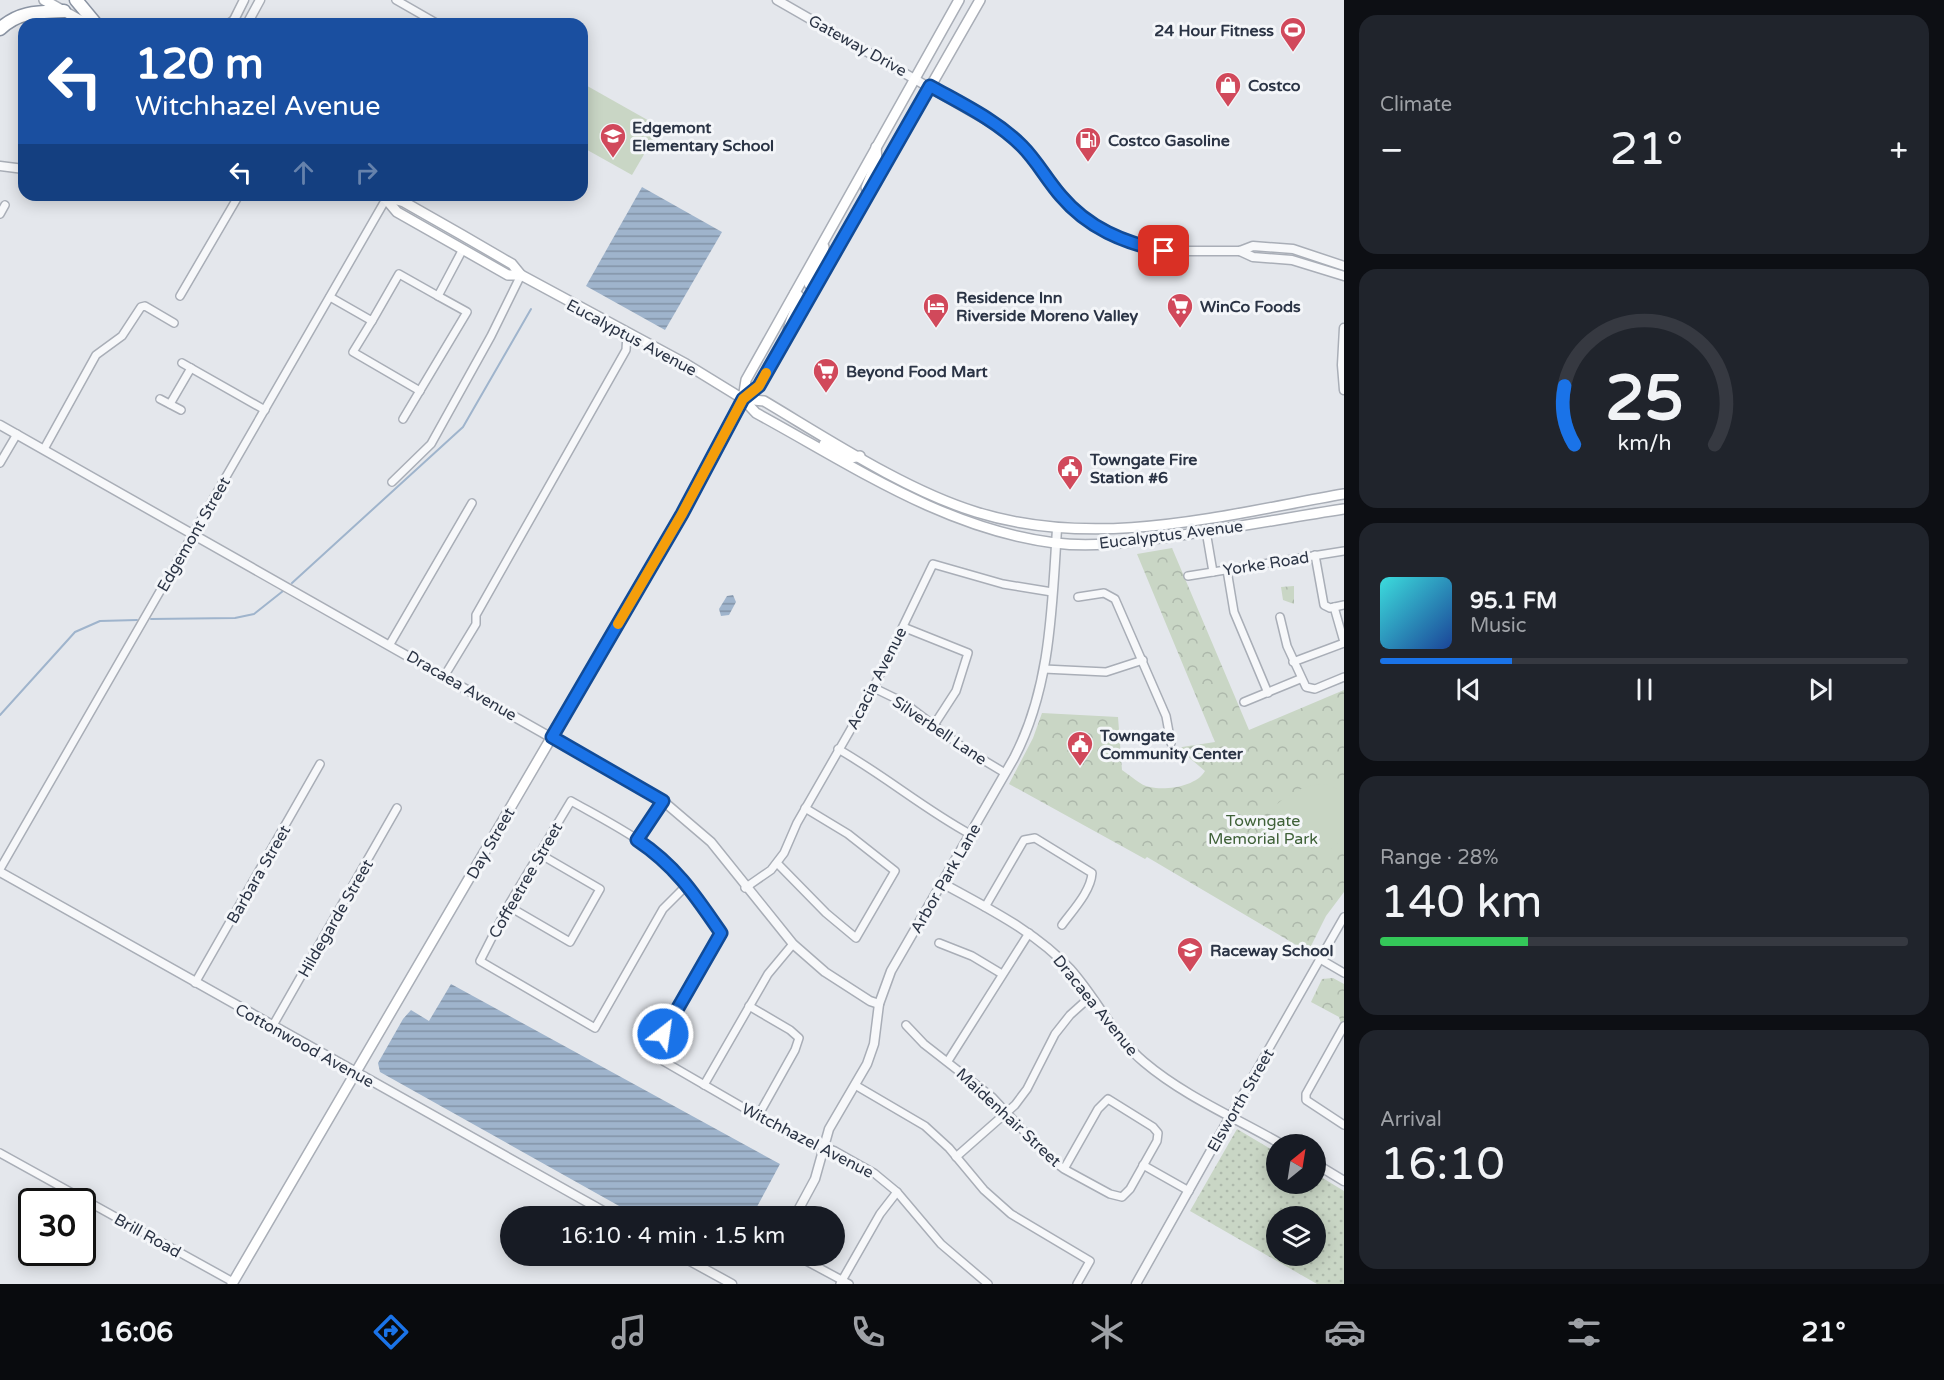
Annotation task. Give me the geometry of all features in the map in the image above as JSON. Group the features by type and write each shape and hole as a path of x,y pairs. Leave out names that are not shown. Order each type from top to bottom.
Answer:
{"highway":[{"path":"76,0 91,18"},
{"path":"0,29 15,16 31,12 64,11"}],"main road":[{"path":"44,0 76,18"},
{"name":"Day Street","path":"233,1283 682,514 743,399 746,380 959,0"},
{"name":"Day Street","path":"743,399 759,386 980,0"},
{"path":"869,193 866,188 878,160 876,147"},
{"name":"Eucalyptus Avenue","path":"387,201 397,212 508,275 521,275"},
{"name":"Eucalyptus Avenue","path":"400,201 512,264 521,275 686,364 743,399 756,413 912,499 963,520 1056,543 1105,544 1145,540 1344,509"},
{"path":"814,290 808,284 821,260 825,239"},
{"path":"788,335 789,319 800,300 795,293"},
{"name":"Eucalyptus Avenue","path":"743,399 764,400 926,492 976,512 1057,529 1104,531 1208,518 1344,494"},
{"path":"796,435 822,443 851,458 860,456"},
{"path":"862,472 878,473 906,488 926,492"},
{"path":"1206,531 1210,523 1239,518 1241,512"},
{"path":"1145,540 1153,533 1199,524 1208,518"}],"street":[{"path":"234,18 244,0"},
{"path":"250,18 260,0"},
{"path":"396,0 428,18"},
{"name":"Gateway Drive","path":"777,0 1005,131 1023,147 1076,212 1116,238 1164,251 1240,251 1253,246 1293,249 1344,266"},
{"path":"0,166 18,168"},
{"path":"180,296 235,201"},
{"name":"Edgemont Street","path":"0,871 330,297 381,201"},
{"path":"0,214 5,205"},
{"path":"438,296 463,249"},
{"name":"Gateway Drive","path":"1240,251 1253,257 1292,260 1344,276"},
{"path":"403,419 420,391 467,312 399,274 353,352 420,391"},
{"path":"392,482 431,444 491,336 521,275"},
{"path":"330,297 372,321"},
{"path":"44,449 96,355 122,336 141,307 145,306 174,323"},
{"path":"1344,328 1342,365 1344,390"},
{"path":"445,675 626,350 627,333"},
{"path":"182,363 265,410"},
{"path":"170,404 191,368"},
{"path":"160,399 181,410"},
{"name":"Dracaea Avenue","path":"0,424 663,801 711,842 745,888 793,944 825,972 870,1001 879,1004"},
{"path":"0,464 17,434"},
{"path":"390,644 472,503"},
{"name":"Arbor Park Lane","path":"800,1206 815,1179 829,1129 855,1085 874,1044 879,1004 891,971 1005,773 1028,727 1044,669 1057,529"},
{"path":"1206,531 1213,572"},
{"name":"Yorke Road","path":"1188,576 1344,550"},
{"path":"1315,555 1324,605 1344,606"},
{"name":"Acacia Avenue","path":"745,888 777,863 805,808 874,688 933,564 1003,584 1052,592"},
{"path":"1227,570 1234,612 1268,693"},
{"path":"1078,597 1104,593 1115,599 1166,716 1171,743"},
{"path":"1293,662 1344,642 1334,607"},
{"path":"1280,617 1293,662 1306,687 1315,689 1344,677"},
{"path":"903,627 968,653 956,691 934,725"},
{"path":"1044,669 1106,672 1143,660"},
{"path":"1244,702 1300,679"},
{"name":"Silverbell Lane","path":"874,688 903,702 964,749 1005,773"},
{"path":"838,749 881,775 927,809 970,834"},
{"name":"Barbara Street","path":"195,983 321,764"},
{"name":"Witchhazel Avenue","path":"571,801 661,857 688,884 721,933 651,1054 800,1140 823,1147 874,1173 897,1192 940,1244 988,1284"},
{"name":"Coffeetree Street","path":"571,801 538,853 480,961 595,1028 658,917 688,884"},
{"path":"637,840 663,801"},
{"name":"Hildegarde Street","path":"272,1027 398,808"},
{"path":"777,863 826,913 856,938 895,872 848,834 805,808"},
{"path":"985,907 1024,840 1035,838 1092,873 1092,879 1078,904 1062,925"},
{"path":"508,906 570,942 600,889 538,853"},
{"name":"Cottonwood Avenue","path":"0,871 355,1074 594,1206"},
{"name":"Dracaea Avenue","path":"942,883 1029,933 1061,960 1118,1037 1145,1063 1266,1135"},
{"name":"Elsworth Street","path":"1136,1284 1344,917"},
{"path":"948,1061 1029,933"},
{"path":"939,943 972,956 1002,974"},
{"path":"704,1085 773,967 793,944"},
{"path":"1320,958 1344,973"},
{"path":"956,1157 1007,1113 1027,1089 1055,1034 1070,1015 1090,997"},
{"path":"749,1006 790,1030 799,1038 795,1050 758,1116"},
{"name":"Maidenhair Street","path":"906,1025 924,1044 992,1097 1037,1147 1064,1169 1110,1194 1122,1197 1130,1189 1143,1165"},
{"path":"1344,1026 1306,1094 1306,1100 1344,1125"},
{"path":"855,1085 925,1126 1004,1209 1090,1261 1077,1284"},
{"path":"1064,1169 1098,1109 1108,1099 1153,1127 1158,1133 1143,1165 1189,1191"},
{"name":"Brill Road","path":"0,1153 233,1283"},
{"path":"1326,1170 1344,1181"},
{"path":"814,1266 844,1283 874,1222 897,1192"},
{"path":"699,1266 732,1284"}],"green space":[{"path":"588,86 660,127 632,175 588,150"},
{"name":"Towngate Memorial Park","path":"1172,548 1249,730 1344,690 1344,892 1326,916 1308,952 1147,857 1145,859 1009,784 1033,738 1042,713 1118,717 1122,770 1147,786 1164,788 1188,784 1205,771 1180,750 1182,747 1215,742 1137,554"},
{"path":"1294,586 1294,604 1283,600 1281,587"},
{"path":"1326,784 1344,792 1344,838 1325,854 1312,850 1276,805 1299,790"},
{"path":"1333,978 1344,984 1344,1033 1339,1017 1311,1002 1322,979"},
{"path":"1237,1129 1266,1146 1266,1194 1326,1194 1326,1180 1344,1191 1344,1284 1317,1284 1286,1266 1326,1266 1326,1206 1266,1206 1266,1255 1190,1211"}],"water":[{"path":"642,187 722,232 665,330 586,286"},
{"path":"733,595 736,602 729,615 721,616 719,609 727,596"},
{"path":"451,984 780,1164 757,1206 619,1206 380,1072 378,1063 403,1019 411,1010 429,1021"}],"waterway":[{"path":"292,583 463,427 531,309"},
{"path":"151,619 235,618 254,614 283,591"},
{"path":"0,715 75,632 100,621 137,620"}],"slow traffic":[{"path":"618,624 682,514 743,399 759,386 766,373"}],"place":[{"name":"24 Hour Fitness","path":"1293,53"},
{"name":"Costco","path":"1228,108"},
{"name":"Edgemont Elementary School","path":"613,159"},
{"name":"Costco Gasoline","path":"1088,163"},
{"name":"Residence Inn Riverside Moreno Valley","path":"936,329"},
{"name":"WinCo Foods","path":"1180,329"},
{"name":"Beyond Food Mart","path":"826,394"},
{"name":"Towngate Fire Station #6","path":"1070,491"},
{"name":"Towngate Community Center","path":"1080,767"},
{"name":"Raceway School","path":"1190,973"}],"route":[{"path":"663,1034 721,933 683,878 661,857 637,840 663,801 552,737 682,514 743,399 759,386 930,86 1005,131 1023,147 1050,183 1085,219 1116,238 1164,251"}]}
